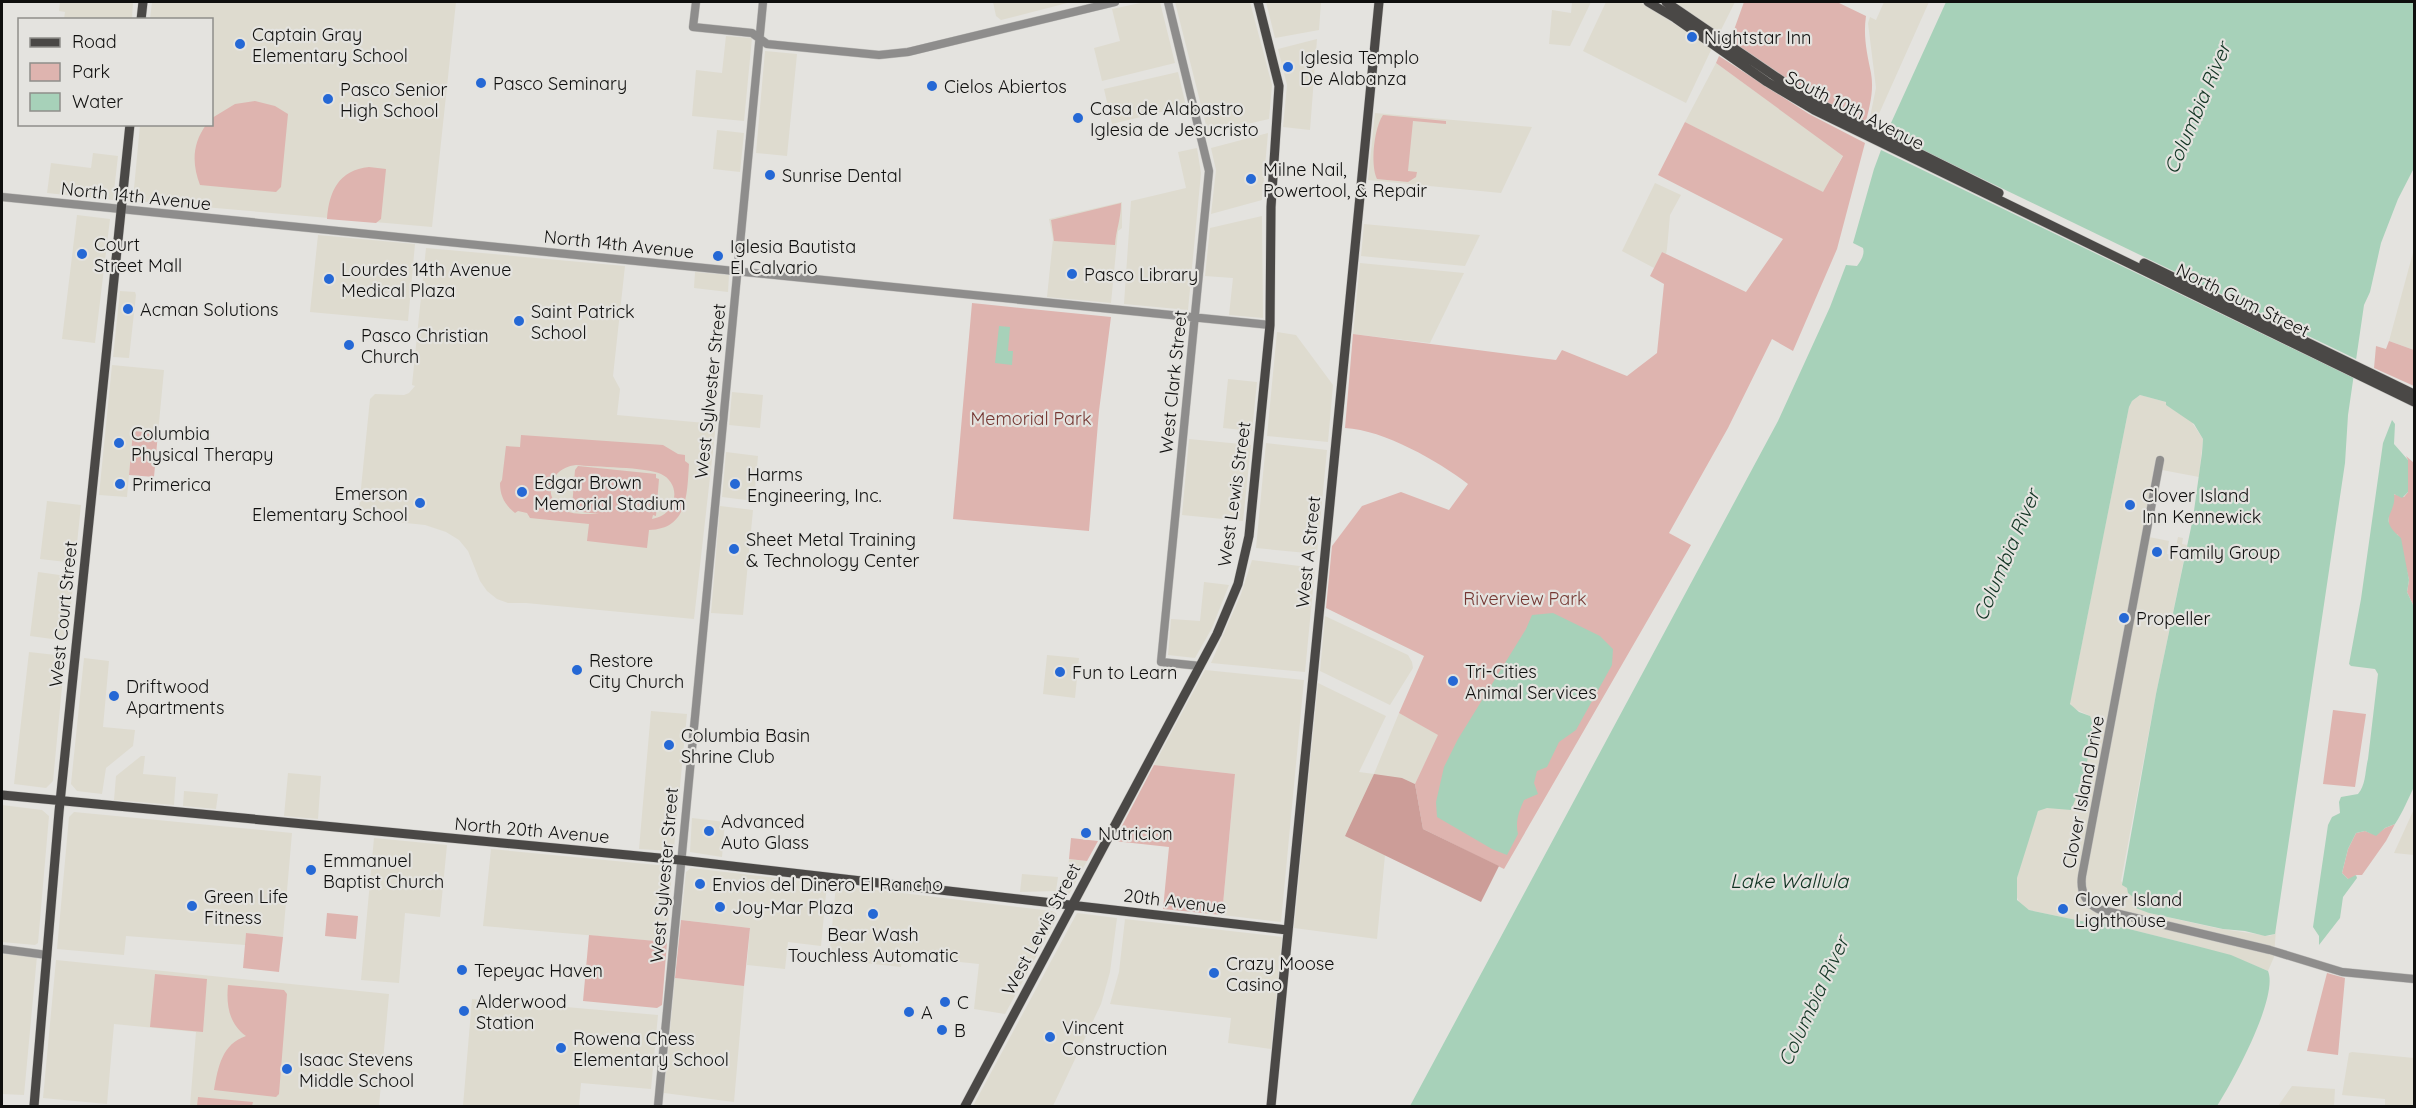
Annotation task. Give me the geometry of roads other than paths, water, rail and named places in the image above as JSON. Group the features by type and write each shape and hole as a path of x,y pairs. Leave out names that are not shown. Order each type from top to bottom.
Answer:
{"main road":[{"path":"141,18 143,2"},
{"name":"West Lewis Street","path":"965,1107 1200,666 1232,601 1246,554 1270,325 1271,207 1279,86 1258,2"},
{"name":"West A Street","path":"1271,1107 1379,2"},
{"name":"South 10th Avenue","path":"1648,2 1790,97 1857,127 2059,226"},
{"name":"South 10th Avenue","path":"1666,2 1788,87 1857,127"},
{"name":"West Court Street","path":"34,1107 60,802 130,126"},
{"name":"North Gum Street","path":"2059,226 2376,379 2415,402"},
{"name":"North Gum Street","path":"2376,379 2415,393"},
{"name":"North 20th Avenue","path":"2,795 680,860 1060,904"},
{"name":"20th Avenue","path":"1060,904 1287,930"}],"street":[{"path":"696,2 693,27 752,33 767,44 879,55 894,55 1115,2"},
{"name":"West Sylvester Street","path":"657,1107 763,2"},
{"name":"West Clark Street","path":"1168,2 1208,167 1161,663 1200,666"},
{"name":"North 14th Avenue","path":"2,197 122,211 737,270 1270,325"},
{"name":"Clover Island Drive","path":"2160,460 2082,876 2084,894 2088,902 2098,909 2270,950 2342,972 2415,979"},
{"path":"2,949 47,954"}],"water":[{"name":"Lake Wallula","path":"1946,2 2414,2 2414,168 2398,199 2381,243 2370,292 2364,305 2348,415 2345,463 2275,934 2265,936 2223,929 2149,913 2133,907 2133,897 2122,885 2156,694 2193,518 2203,439 2194,424 2166,405 2166,402 2140,395 2132,401 2129,407 2070,704 2079,712 2090,716 2092,734 2087,762 2071,810 2047,808 2038,811 2017,878 2017,900 2029,910 2081,921 2109,924 2189,944 2231,955 2268,971 2270,983 2267,1000 2243,1060 2217,1106 1410,1106 1778,421 1830,307 1846,265 1857,266 1861,260 1863,248 1853,243 1874,169 1891,123"},
{"path":"999,326 1010,327 1008,351 1013,351 1012,365 995,363"},
{"path":"2392,420 2395,424 2394,444 2408,460 2408,492 2402,498 2394,494 2389,520 2394,531 2401,538 2409,580 2407,592 2414,607 2414,787 2395,824 2385,828 2376,836 2365,831 2356,833 2348,849 2342,873 2348,879 2356,875 2357,878 2343,897 2340,918 2319,945 2319,936 2313,927 2328,825 2332,817 2340,813 2341,797 2358,794 2361,790 2368,759 2378,674 2375,669 2349,664 2361,599 2383,443"},
{"path":"1553,613 1600,636 1613,649 1612,665 1576,730 1559,742 1547,767 1537,771 1534,783 1538,794 1524,800 1518,817 1518,834 1507,855 1492,849 1437,817 1436,802 1444,767 1458,739 1526,629 1532,615"}],"place":[{"name":"Nightstar Inn","path":"1692,37"},
{"name":"Captain Gray Elementary School","path":"240,44"},
{"name":"Iglesia Templo De Alabanza","path":"1288,67"},
{"name":"Pasco Seminary","path":"481,83"},
{"name":"Cielos Abiertos","path":"932,86"},
{"name":"Pasco Senior High School","path":"328,99"},
{"name":"Casa de Alabastro Iglesia de Jesucristo","path":"1078,118"},
{"name":"Sunrise Dental","path":"770,175"},
{"name":"Milne Nail, Powertool, & Repair","path":"1251,179"},
{"name":"Court Street Mall","path":"82,254"},
{"name":"Iglesia Bautista El Calvario","path":"718,256"},
{"name":"Pasco Library","path":"1072,274"},
{"name":"Lourdes 14th Avenue Medical Plaza","path":"329,279"},
{"name":"Acman Solutions","path":"128,309"},
{"name":"Saint Patrick School","path":"519,321"},
{"name":"Pasco Christian Church","path":"349,345"},
{"name":"Columbia Physical Therapy","path":"119,443"},
{"name":"Primerica","path":"120,484"},
{"name":"Harms Engineering, Inc.","path":"735,484"},
{"name":"Edgar Brown Memorial Stadium","path":"522,492"},
{"name":"Emerson Elementary School","path":"420,503"},
{"name":"Clover Island Inn Kennewick","path":"2130,505"},
{"name":"Sheet Metal Training & Technology Center","path":"734,549"},
{"name":"Family Group","path":"2157,552"},
{"name":"Propeller","path":"2124,618"},
{"name":"Restore City Church","path":"577,670"},
{"name":"Fun to Learn","path":"1060,672"},
{"name":"Tri-Cities Animal Services","path":"1453,681"},
{"name":"Driftwood Apartments","path":"114,696"},
{"name":"Columbia Basin Shrine Club","path":"669,745"},
{"name":"Advanced Auto Glass","path":"709,831"},
{"name":"Nutricion","path":"1086,833"},
{"name":"Emmanuel Baptist Church","path":"311,870"},
{"name":"Envios del Dinero El Rancho","path":"700,884"},
{"name":"Green Life Fitness","path":"192,906"},
{"name":"Joy-Mar Plaza","path":"720,907"},
{"name":"Clover Island Lighthouse","path":"2063,909"},
{"name":"Bear Wash Touchless Automatic","path":"873,914"},
{"name":"Tepeyac Haven","path":"462,970"},
{"name":"Crazy Moose Casino","path":"1214,973"},
{"name":"C","path":"945,1002"},
{"name":"Alderwood Station","path":"464,1011"},
{"name":"A","path":"909,1012"},
{"name":"B","path":"942,1030"},
{"name":"Vincent Construction","path":"1050,1037"},
{"name":"Rowena Chess Elementary School","path":"561,1048"},
{"name":"Isaac Stevens Middle School","path":"287,1069"}],"water label":[{"name":"Columbia River","path":"2197,108"},
{"name":"Columbia River","path":"2006,555"},
{"name":"Columbia River","path":"1813,1001"}],"park label":[{"name":"Memorial Park","path":"1031,418"},
{"name":"Riverview Park","path":"1525,598"}]}
